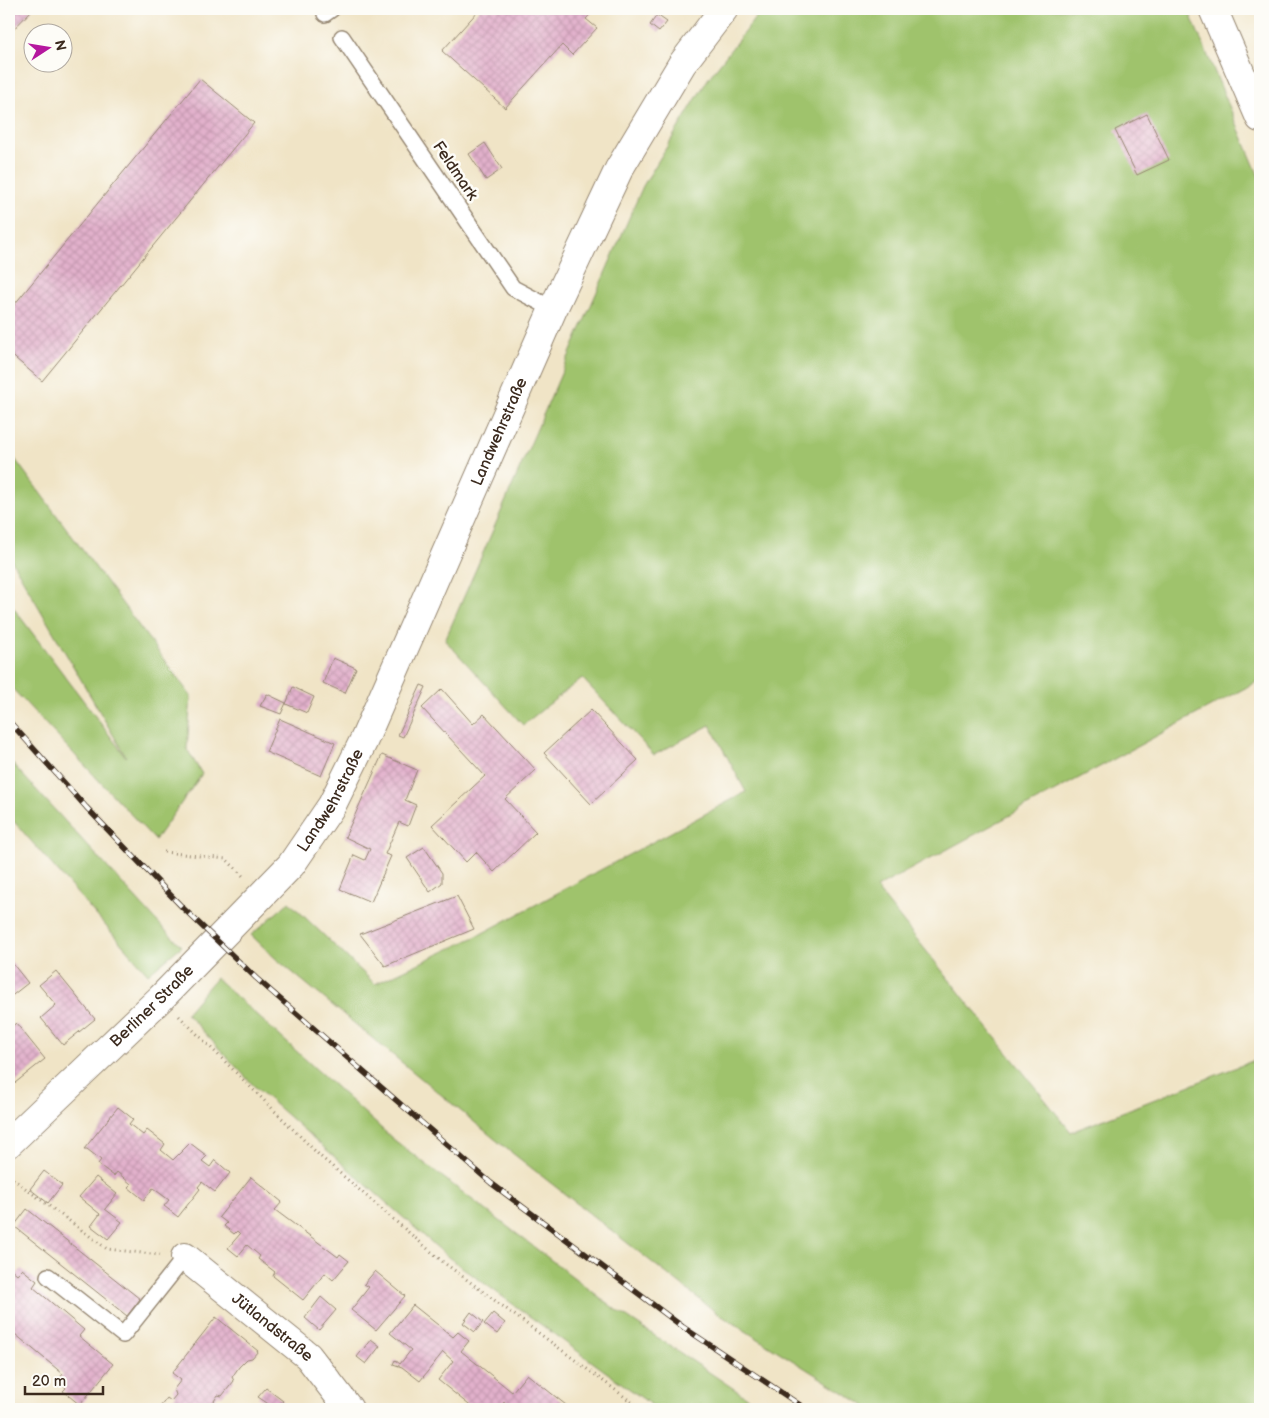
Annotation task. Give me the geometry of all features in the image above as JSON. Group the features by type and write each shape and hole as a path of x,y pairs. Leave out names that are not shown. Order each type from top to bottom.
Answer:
{"street":[{"path":"1213,9 1252,70 1260,118"},
{"name":"Landwehrstraße","path":"291,866 332,805 364,740 553,310 619,169 682,64 717,12"},
{"name":"Berliner Straße","path":"9,1143 161,998 291,866"},
{"name":"Jütlandstraße","path":"185,1257 308,1356 348,1409"}],"lane":[{"name":"Feldmark","path":"342,37 513,288 553,310"},
{"path":"48,1276 123,1335 185,1257"}],"path":[{"path":"164,852 226,859"},
{"path":"161,998 320,1156 428,1249 641,1409"},
{"path":"9,1176 107,1249 185,1257"}],"green space":[{"path":"762,9 1188,9 1260,179 1260,680 876,888 1071,1132 1260,1058 1260,1409 870,1409 717,1313 502,1145 275,958 251,935 289,902 375,984 479,935 746,792 710,725 654,755 582,678 523,725 445,640 643,186 708,79"},
{"path":"9,451 191,696 187,749 202,774 155,840 9,685 9,602 126,757 9,556"},
{"path":"9,760 164,929 182,946 148,974 9,816"},
{"path":"216,978 393,1139 615,1309 764,1409 657,1409 448,1257 253,1085 186,1013"}],"building":[{"path":"9,9 32,10 9,34"},
{"path":"480,9 595,9 586,19 597,28 572,55 562,45 505,108 442,51"},
{"path":"657,15 667,22 659,32 650,25"},
{"path":"200,79 254,123 42,381 9,353 9,311"},
{"path":"1147,114 1169,160 1137,175 1115,130"},
{"path":"485,143 502,169 486,180 469,154"},
{"path":"333,658 356,668 345,693 323,683"},
{"path":"421,685 426,687 403,737 398,735"},
{"path":"293,687 314,697 307,713 286,704"},
{"path":"442,689 473,724 484,714 536,770 505,799 536,832 494,872 476,852 466,862 432,825 485,776 422,708"},
{"path":"267,694 286,703 281,714 260,706"},
{"path":"591,710 638,760 591,804 544,753"},
{"path":"280,719 335,743 321,776 266,752"},
{"path":"382,755 417,770 405,800 416,805 408,826 399,822 385,854 391,856 371,902 340,889 354,855 365,860 370,849 345,837"},
{"path":"424,847 442,873 442,883 430,892 407,858"},
{"path":"457,896 474,929 385,966 360,934"},
{"path":"9,959 28,983 9,998"},
{"path":"56,971 95,1019 63,1045 41,1018 56,1005 39,985"},
{"path":"16,1023 45,1059 15,1083 9,1075 9,1029"},
{"path":"118,1107 133,1119 129,1124 143,1135 147,1130 165,1144 161,1150 173,1160 190,1143 207,1156 202,1161 210,1167 215,1160 230,1173 215,1192 202,1182 198,1187 200,1189 178,1217 164,1206 169,1200 153,1188 144,1200 128,1187 131,1184 117,1172 114,1176 98,1164 101,1160 87,1149 84,1149"},
{"path":"44,1171 62,1185 48,1203 30,1189"},
{"path":"96,1177 117,1194 105,1209 122,1222 108,1239 91,1226 100,1214 79,1197"},
{"path":"251,1177 282,1202 275,1210 338,1257 340,1254 349,1261 333,1280 325,1273 303,1300 273,1276 275,1272 258,1259 260,1256 247,1245 238,1256 228,1248 240,1234 237,1231 234,1234 224,1226 227,1223 219,1217"},
{"path":"27,1209 140,1299 127,1316 14,1226"},
{"path":"9,1267 17,1274 22,1269 37,1281 33,1287 84,1330 79,1336 113,1364 80,1405 63,1391 66,1388 60,1382 57,1386 55,1384 63,1374 9,1329"},
{"path":"375,1271 405,1296 376,1330 351,1310 369,1287 364,1284"},
{"path":"321,1297 336,1310 319,1330 305,1318"},
{"path":"413,1305 453,1337 458,1332 469,1341 461,1351 512,1392 527,1374 571,1409 513,1409 504,1402 499,1409 474,1409 438,1380 453,1361 443,1352 420,1381 402,1367 393,1364 395,1360 400,1364 411,1350 390,1333"},
{"path":"471,1312 483,1322 475,1332 463,1323"},
{"path":"493,1313 505,1323 497,1334 484,1324"},
{"path":"216,1317 258,1351 239,1367 232,1377 234,1381 222,1396 218,1395 212,1404 218,1409 161,1409 160,1407 167,1398 171,1401 176,1395 174,1389 181,1380 172,1373"},
{"path":"371,1339 380,1346 366,1364 357,1357"},
{"path":"266,1388 283,1401 276,1409 258,1397"}],"railway":[{"path":"9,721 86,807 183,908 256,978 491,1183 683,1327 806,1409"}]}
